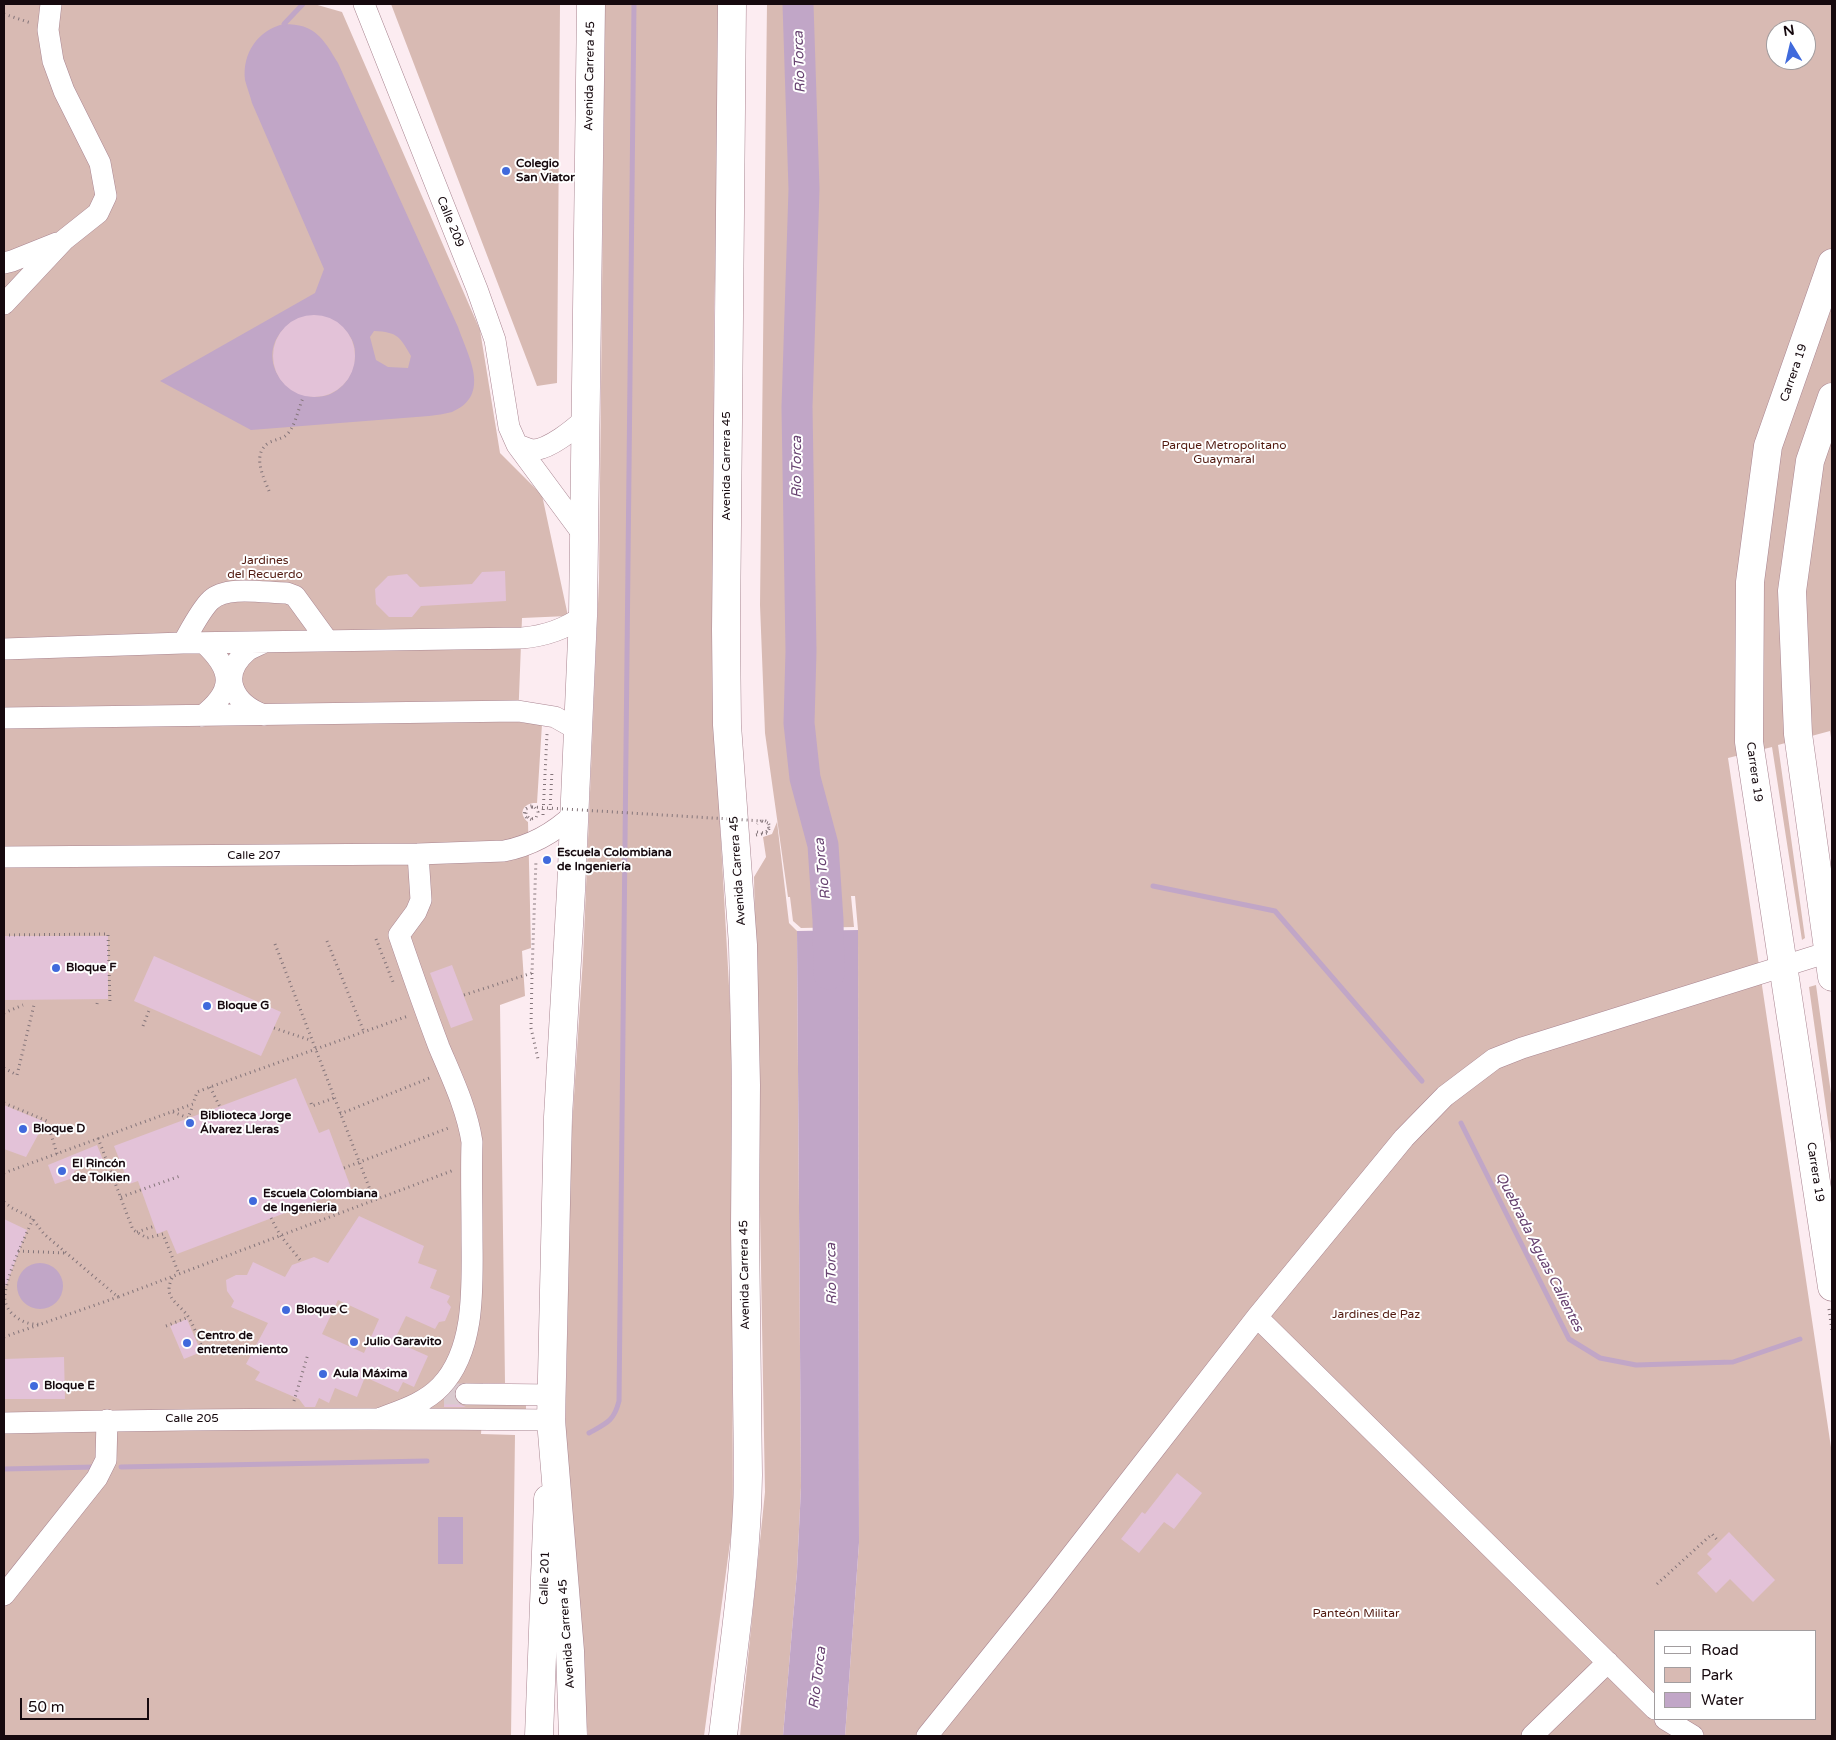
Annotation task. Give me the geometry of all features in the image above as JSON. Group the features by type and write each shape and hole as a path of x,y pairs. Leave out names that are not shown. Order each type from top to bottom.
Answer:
{"main road":[{"name":"Avenida Carrera 45","path":"573,1736 570,1651 552,1407 558,1117 583,616 591,4"},
{"name":"Avenida Carrera 45","path":"723,1736 748,1502 745,1226 746,1085 743,945 727,724 726,629 732,4"},
{"name":"Carrera 19","path":"1832,263 1768,446 1750,582 1749,742 1832,1287"},
{"path":"1831,960 1798,734 1792,591 1810,461 1832,398"},
{"name":"Calle 201","path":"539,1736 552,1407"}],"street":[{"path":"4,304 64,240 98,213 106,196 100,163 64,92 53,61 48,30 52,4"},
{"name":"Calle 209","path":"364,4 492,331 509,427 517,445 585,537"},
{"path":"4,263 12,262 64,240"},
{"path":"517,445 533,450 548,445 567,435 586,418"},
{"path":"183,642 210,600 230,591 287,593 295,596 327,640"},
{"path":"4,649 183,642 204,644 327,640 522,638 554,632 569,626 583,616"},
{"path":"265,642 248,650 240,659 234,668 232,681 235,693 242,702 251,710 267,716"},
{"path":"202,716 218,701 228,681 221,661 204,644"},
{"path":"4,718 267,716 518,711 555,717 578,730"},
{"name":"Calle 207","path":"4,857 418,854 504,851 517,849 537,829 564,824 574,814"},
{"path":"381,1418 438,1394 452,1373 462,1351 469,1318 472,1288 472,1142 458,1093 412,1012 399,935 421,900 418,854"},
{"path":"927,1736 1043,1592 1257,1317 1404,1138 1445,1096 1494,1058 1783,966 1831,960"},
{"path":"1257,1317 1654,1708"},
{"path":"466,1394 552,1407"},
{"name":"Calle 205","path":"4,1423 108,1420 381,1418 552,1407"},
{"path":"4,1595 97,1478 106,1460 108,1420"},
{"path":"1532,1736 1608,1662"},
{"path":"1667,1720 1693,1736"}],"path":[{"path":"4,14 48,30"},
{"path":"269,491 261,470 259,460 261,454 265,446 270,442 286,436 302,400"},
{"path":"464,995 532,973 537,829 548,716"},
{"path":"537,829 525,816 524,813 528,807 534,806 536,808 538,810 538,814 534,819 530,819 526,817 528,808 532,807 541,807 580,810 608,811 676,816 752,820 764,821 768,823 768,831 762,834 768,832 770,827 768,823 762,820"},
{"path":"4,935 108,934 110,1004"},
{"path":"376,939 396,990"},
{"path":"327,941 364,1032"},
{"path":"275,944 310,1040 374,1200"},
{"path":"4,1013 23,1005"},
{"path":"4,1068 17,1075 34,1005"},
{"path":"143,1026 150,1008"},
{"path":"172,1112 188,1118 197,1092 364,1032 412,1012"},
{"path":"274,1028 310,1040"},
{"path":"340,1114 436,1076"},
{"path":"210,1087 220,1107"},
{"path":"311,1103 312,1106 334,1098"},
{"path":"4,1103 47,1122 57,1154"},
{"path":"4,1173 193,1104"},
{"path":"344,1168 456,1125"},
{"path":"98,1138 133,1230 147,1238 163,1234 179,1274"},
{"path":"4,1337 172,1277 458,1168"},
{"path":"121,1197 180,1176"},
{"path":"4,1202 33,1219 44,1234 118,1297"},
{"path":"271,1218 280,1236 301,1261"},
{"path":"4,1304 11,1271 33,1219"},
{"path":"136,1232 154,1227 156,1236"},
{"path":"18,1251 66,1253"},
{"path":"172,1277 169,1284 171,1300 189,1317 204,1351"},
{"path":"5,1298 8,1308 15,1316 27,1323 41,1324"},
{"path":"166,1326 189,1317"},
{"path":"292,1408 308,1354"},
{"path":"1657,1584 1712,1534 1719,1542"}],"green space":[{"name":"Jardines del Recuerdo","path":"4,4 314,4 342,12 480,330 500,453 542,495 568,616 522,618 518,722 542,724 537,803 529,804 523,812 528,822 531,948 522,951 525,996 500,1005 505,1383 483,1383 483,1401 526,1402 526,1412 482,1419 481,1434 515,1435 511,1736 4,1736"},
{"name":"Colegio San Viator","path":"391,4 560,4 557,383 537,386"},
{"path":"605,4 718,4 718,183 714,310 713,697 731,1022 733,1520 704,1736 588,1736 577,1636 565,1447 571,1142 583,958 599,580"},
{"path":"767,4 1832,4 1832,744 1830,731 1778,745 1805,938 1802,940 1772,747 1728,758 1832,1454 1832,1736 845,1736 859,1543 858,930 855,896 851,896 854,927 801,928 793,921 790,897 788,897 765,733 760,605"},
{"path":"777,822 789,923 797,931 801,1487 797,1572 783,1736 740,1736 765,1492 754,877 766,857 763,837 772,834"},
{"path":"1816,985 1832,1101 1832,1151 1809,987"}],"water":[{"path":"284,24 311,30 328,46 338,63 458,327 471,362 474,385 471,396 464,405 452,412 429,416 251,430 160,381 315,293 324,269 252,103 245,80 246,61 249,52 259,37","holes":["310,316 332,321 341,327 353,342 355,352 354,363 348,379 336,391 324,396 309,396 296,392 286,385 278,375 273,363 273,351 277,338 291,323","374,331 393,334 401,340 411,356 408,368 388,367 376,360 370,337"]},
{"path":"858,930 859,1543 845,1736 783,1736 797,1572 801,1487 797,931"},
{"path":"40,1263 53,1267 59,1273 63,1286 59,1299 53,1305 40,1309 27,1305 21,1299 17,1286 21,1273 27,1267"},
{"path":"438,1517 463,1517 463,1564 438,1564"}],"building":[{"path":"314,315 330,318 343,327 352,340 355,356 352,372 343,385 330,394 314,397 298,394 285,385 276,372 273,356 276,340 285,327 298,318"},
{"path":"505,571 506,601 421,606 412,617 389,617 376,604 375,589 388,576 407,574 420,587 472,584 482,572"},
{"name":"Bloque F","path":"4,936 108,936 108,999 4,1000"},
{"name":"Bloque G","path":"154,956 281,1012 261,1056 134,1001"},
{"path":"452,965 473,1020 451,1028 430,973"},
{"path":"296,1078 319,1133 329,1129 351,1188 177,1254 167,1230 157,1234 138,1181 129,1184 114,1146"},
{"name":"Bloque D","path":"4,1105 45,1122 26,1157 4,1149"},
{"path":"97,1145 103,1160 74,1171 76,1177 55,1184 48,1165"},
{"name":"Bloque C","path":"359,1216 424,1246 418,1263 437,1270 430,1288 450,1296 447,1302 451,1307 445,1321 439,1322 435,1329 406,1316 394,1341 428,1356 414,1387 403,1382 398,1392 365,1377 357,1397 335,1388 329,1403 319,1398 315,1407 305,1407 299,1399 255,1380 260,1372 246,1364 268,1323 231,1307 234,1301 227,1291 226,1280 236,1275 247,1275 253,1262 285,1277 292,1265 314,1257 328,1263","holes":["338,1300 379,1319 364,1353 322,1334"]},
{"path":"4,1219 27,1230 6,1286 4,1285"},
{"name":"Centro de entretenimiento","path":"187,1319 201,1352 184,1359 170,1326"},
{"name":"Bloque E","path":"64,1357 65,1399 4,1399 4,1359"},
{"path":"455,1388 455,1401 466,1407 444,1407 444,1400"},
{"path":"1177,1473 1202,1493 1174,1529 1164,1522 1139,1553 1121,1539 1142,1512 1145,1514"},
{"path":"1729,1532 1775,1580 1753,1602 1730,1579 1716,1593 1697,1573 1712,1559 1707,1554"}],"waterway":[{"path":"284,24 303,4"},
{"path":"589,1433 609,1421 615,1413 619,1401 634,4"},
{"name":"Río Torca","path":"798,4 804,189 797,407 801,651 799,723 805,778 823,845 828,920 829,974"},
{"name":"Quebrada Aguas Calientes","path":"1153,886 1275,911 1422,1081"},
{"name":"Quebrada Aguas Calientes","path":"1461,1123 1569,1339 1600,1358 1636,1365 1733,1362 1800,1339"},
{"path":"121,1467 427,1461"},
{"path":"4,1469 95,1467"}],"tunnel":[{"path":"444,1394 466,1394"}],"place":[{"name":"Colegio San Viator","path":"506,171"},
{"name":"Escuela Colombiana de Ingeniería","path":"547,860"},
{"name":"Bloque F","path":"56,968"},
{"name":"Bloque G","path":"207,1006"},
{"name":"Biblioteca Jorge Álvarez Lleras","path":"190,1123"},
{"name":"Bloque D","path":"23,1129"},
{"name":"El Rincón de Tolkien","path":"62,1171"},
{"name":"Escuela Colombiana de Ingenieria","path":"253,1201"},
{"name":"Bloque C","path":"286,1310"},
{"name":"Julio Garavito","path":"354,1342"},
{"name":"Centro de entretenimiento","path":"187,1343"},
{"name":"Aula Máxima","path":"323,1374"},
{"name":"Bloque E","path":"34,1386"}],"park label":[{"name":"Parque Metropolitano Guaymaral","path":"1224,453"},
{"name":"Jardines de Paz","path":"1376,1315"},
{"name":"Panteón Militar","path":"1356,1614"}]}
